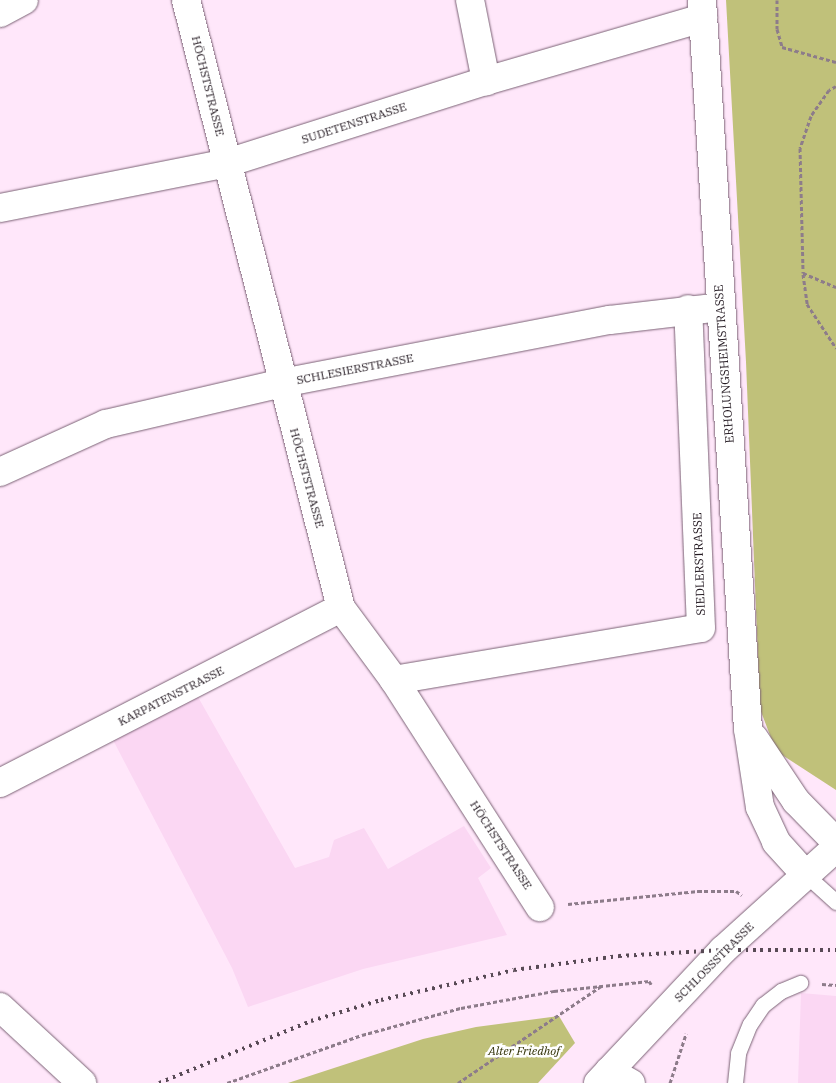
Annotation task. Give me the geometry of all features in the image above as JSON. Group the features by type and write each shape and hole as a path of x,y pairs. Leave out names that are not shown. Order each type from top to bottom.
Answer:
{"street":[{"path":"0,13 24,0"},
{"name":"HÖCHSTSTRASSE","path":"186,0 282,383 341,608 394,680 540,907"},
{"path":"470,0 486,81"},
{"name":"SUDETENSTRASSE","path":"0,208 227,163 486,81 703,9"},
{"name":"ERHOLUNGSHEIMSTRASSE","path":"703,9 720,307 748,728 760,807 776,842 805,874"},
{"name":"SCHLESIERSTRASSE","path":"0,472 106,424 282,383 610,320 688,309 720,307"},
{"name":"SIEDLERSTRASSE","path":"394,680 701,628 688,309"},
{"name":"KARPATENSTRASSE","path":"0,783 341,608"},
{"name":"ERHOLUNGSHEIMSTRASSE","path":"748,728 776,774 836,842"},
{"name":"SCHLOSSSTRASSE","path":"613,1079 673,1002 765,910 836,848"},
{"path":"2,1002 82,1083"}],"lane":[{"path":"805,874 836,902"},
{"path":"735,1083 738,1053 750,1024 763,1005 781,991 800,983"}],"path":[{"path":"777,0 778,29 782,47 836,62"},
{"path":"836,86 828,90 811,116 800,148 803,273 807,304 836,348"},
{"path":"803,273 836,287"},
{"path":"540,907 698,891 736,891 765,910"},
{"path":"227,1083 411,1020 508,998 602,985 649,982 691,1019 670,1083"},
{"path":"458,1083 602,985"}],"shaded area":[{"path":"198,697 295,868 329,857 334,840 364,828 388,869 464,826 491,868 478,878 507,935 363,969 248,1007 232,968 113,740"},
{"path":"801,993 836,996 836,1083 798,1083"}],"green space":[{"path":"726,0 836,0 836,790 776,751 760,709 746,362"},
{"name":"Alter Friedhof","path":"559,1016 575,1043 538,1083 288,1083 423,1039 476,1027"}],"railway":[{"path":"159,1083 311,1021 381,1000 514,970 619,956 723,950 836,950"}]}
